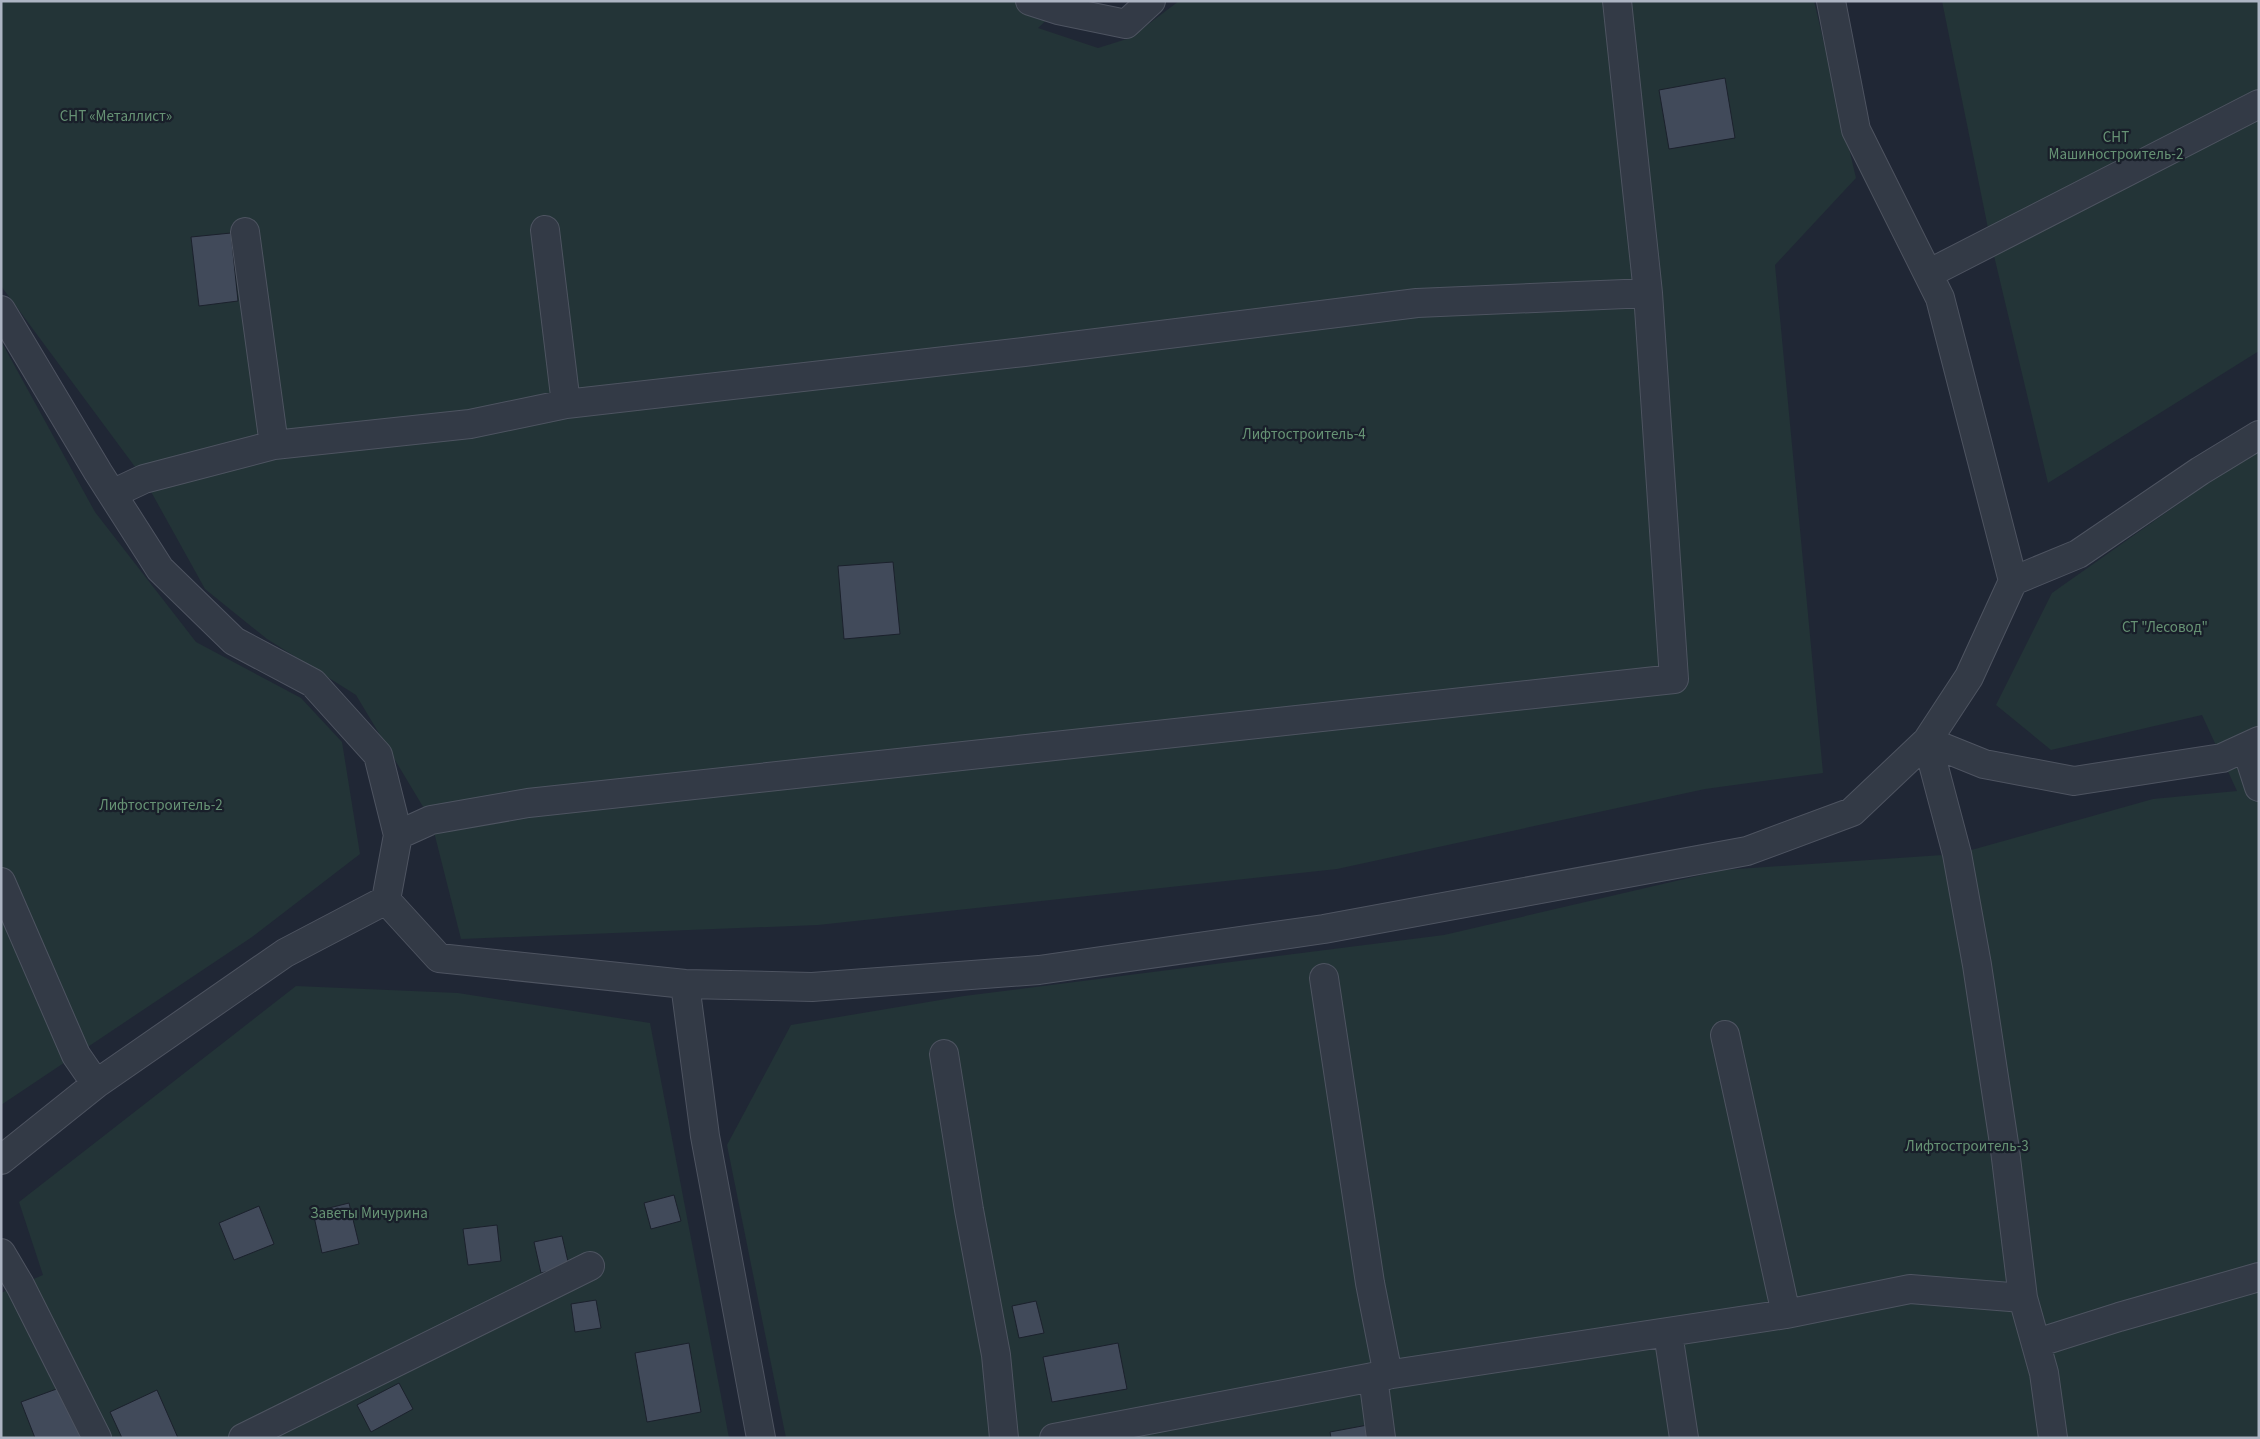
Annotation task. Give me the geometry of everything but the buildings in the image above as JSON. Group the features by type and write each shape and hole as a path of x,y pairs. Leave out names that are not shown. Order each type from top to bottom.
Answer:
{"lane":[{"path":"1030,1 1058,10 1126,24 1151,1"},
{"path":"398,835 431,820 528,803 1674,679 1648,294 1617,1"},
{"path":"386,900 439,958 685,984 812,987 1039,970 1324,929 1747,851 1852,812 1927,741 1969,677 2013,581 1940,298 1856,130 1830,1"},
{"path":"1928,274 2259,104"},
{"path":"545,230 566,404"},
{"path":"245,232 274,445"},
{"path":"112,494 144,478 274,445 470,424 566,404 1034,351 1416,303 1648,294"},
{"path":"1,310 112,494 160,569 234,642 314,683 378,755 398,835 386,900"},
{"path":"2013,581 2078,554 2200,471 2259,435"},
{"path":"1927,741 1984,764 2074,780 2222,758 2252,744 2259,787"},
{"path":"1927,741 1957,854 1977,965 2005,1150 2023,1298 2044,1373 2054,1438"},
{"path":"1,882 76,1055 96,1084"},
{"path":"1,1160 96,1084 285,953 386,900"},
{"path":"1324,978 1370,1283 1380,1376 1381,1438"},
{"path":"685,984 705,1136 761,1438"},
{"path":"1725,1035 1786,1314"},
{"path":"944,1054 969,1210 996,1355 1004,1438"},
{"path":"1,1253 20,1285 96,1438"},
{"path":"243,1438 590,1266"},
{"path":"2037,1343 2119,1317 2259,1277"},
{"path":"1054,1438 1380,1376 1786,1314 1910,1289 2023,1298"},
{"path":"1668,1333 1684,1438"}],"green space":[{"name":"Лифтостроитель-4","path":"1,1 1067,1 1038,28 1098,48 1130,38 1179,1 1814,1 1856,178 1775,265 1823,773 1705,789 1337,869 818,925 461,939 431,820 356,695 267,639 205,589 144,479 1,286"},
{"name":"СНТ Машиностроитель-2","path":"1942,1 2259,1 2259,351 2048,483 1991,243"},
{"name":"Лифтостроитель-2","path":"1,341 95,512 196,642 301,698 342,742 360,854 252,937 1,1105"},
{"name":"Лифтостроитель-3","path":"2259,447 2259,1438 786,1438 727,1145 791,1025 964,996 1444,935 1723,870 1957,854 2153,799 2237,791 2202,715 2051,750 1996,705 2052,593"},
{"name":"Заветы Мичурина","path":"296,986 458,993 650,1023 729,1438 1,1438 1,1293 43,1275 19,1202"}],"park label":[{"name":"СНТ «Металлист»","path":"116,116"},
{"name":"СТ \"Лесовод\"","path":"2165,627"}]}
